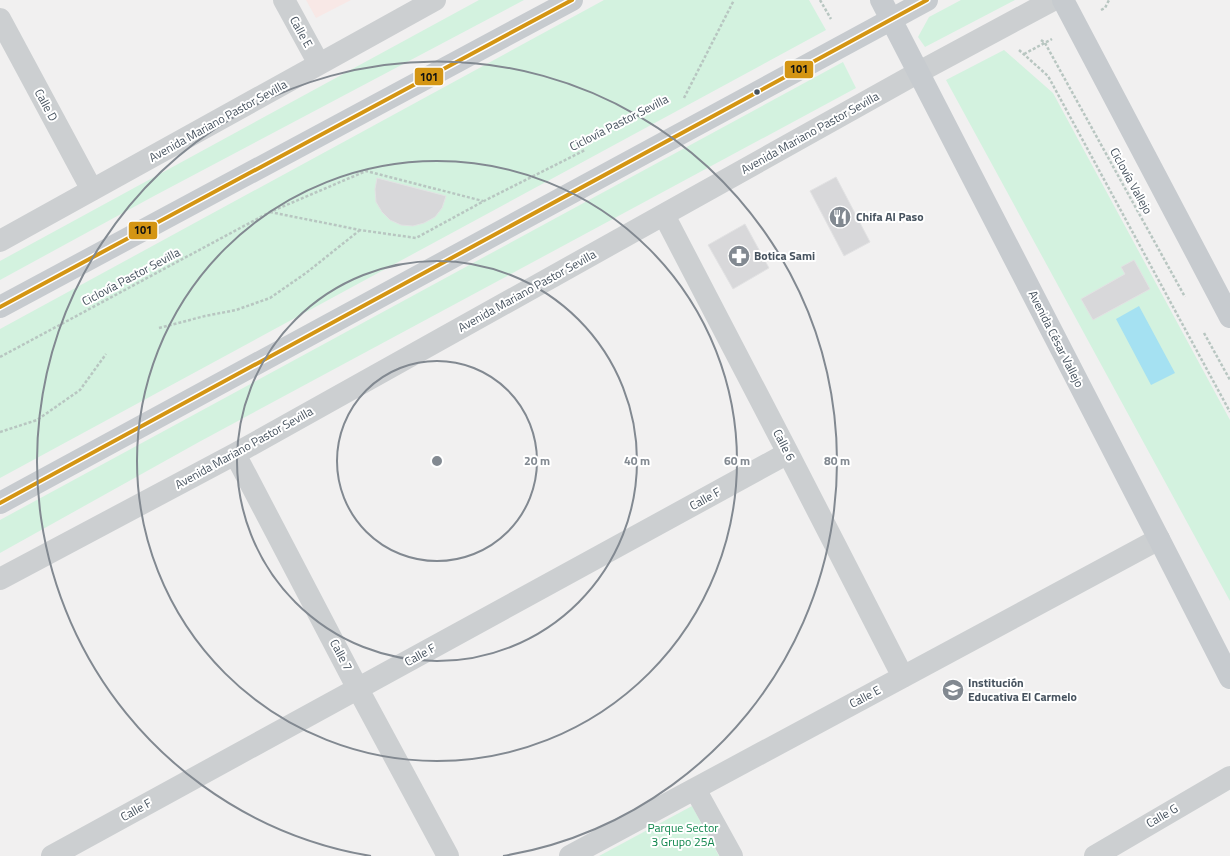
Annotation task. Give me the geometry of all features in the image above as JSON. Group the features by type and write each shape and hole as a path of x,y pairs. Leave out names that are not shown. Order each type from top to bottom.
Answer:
{"main road":[{"path":"0,307 572,0"},
{"name":"Avenida César Vallejo","path":"881,0 1230,678"},
{"path":"0,504 926,0"},
{"path":"1063,0 1230,317"}],"street":[{"name":"Calle E","path":"284,0 319,64"},
{"name":"Avenida Mariano Pastor Sevilla","path":"0,241 435,0"},
{"name":"Avenida Mariano Pastor Sevilla","path":"0,579 235,454 919,72 1053,0"},
{"name":"Calle D","path":"0,19 92,190"},
{"name":"Calle 6","path":"664,215 903,677"},
{"name":"Calle F","path":"52,856 788,453"},
{"name":"Calle 7","path":"235,454 358,689 448,856"},
{"name":"Calle E","path":"570,856 1159,539"},
{"name":"Calle G","path":"1095,856 1230,777"},
{"path":"695,789 732,856"}],"path":[{"name":"Ciclovía Pastor Sevilla","path":"683,101 734,0"},
{"name":"Ciclovía Vallejo","path":"1015,20 1045,43 1185,297"},
{"path":"1018,49 1048,76 1230,412"},
{"name":"Ciclovía Pastor Sevilla","path":"270,212 360,230 416,238 484,201 590,148"},
{"name":"Ciclovía Pastor Sevilla","path":"0,357 270,212 366,171 484,201"},
{"path":"160,328 205,316 236,310 270,298 360,230"},
{"path":"1204,332 1230,380"},
{"path":"0,432 37,420 80,390 106,354"}],"shaded area":[{"path":"306,0 351,0 316,18"}],"green space":[{"path":"479,0 524,0 154,196 0,280 0,261"},
{"path":"604,0 809,0 826,30 0,478 0,329"},
{"path":"961,0 1015,0 925,47 918,37 929,17"},
{"path":"1004,50 1053,93 1230,420 1230,601 946,80"},
{"path":"843,62 856,88 199,442 0,553 0,520"},
{"name":"Parque Sector 3 Grupo 25A","path":"692,806 719,856 599,856"}],"water":[{"path":"1139,306 1175,373 1151,385 1116,319"}],"building":[{"name":"Chifa Al Paso","path":"836,177 870,242 844,256 810,191"},
{"path":"377,178 446,196 442,208 435,217 424,223 413,226 401,225 390,220 382,212 376,202 375,189"},
{"name":"Botica Sami","path":"745,224 769,268 733,289 708,245"},
{"path":"1134,260 1150,289 1093,320 1081,299 1125,274 1121,267"}],"transit line":[{"name":"101","path":"0,307 572,0"},
{"name":"101","path":"0,503 927,0"}],"place":[{"name":"Chifa Al Paso","path":"840,217"},
{"name":"Botica Sami","path":"739,256"},
{"name":"Institución Educativa El Carmelo","path":"953,690"}]}
